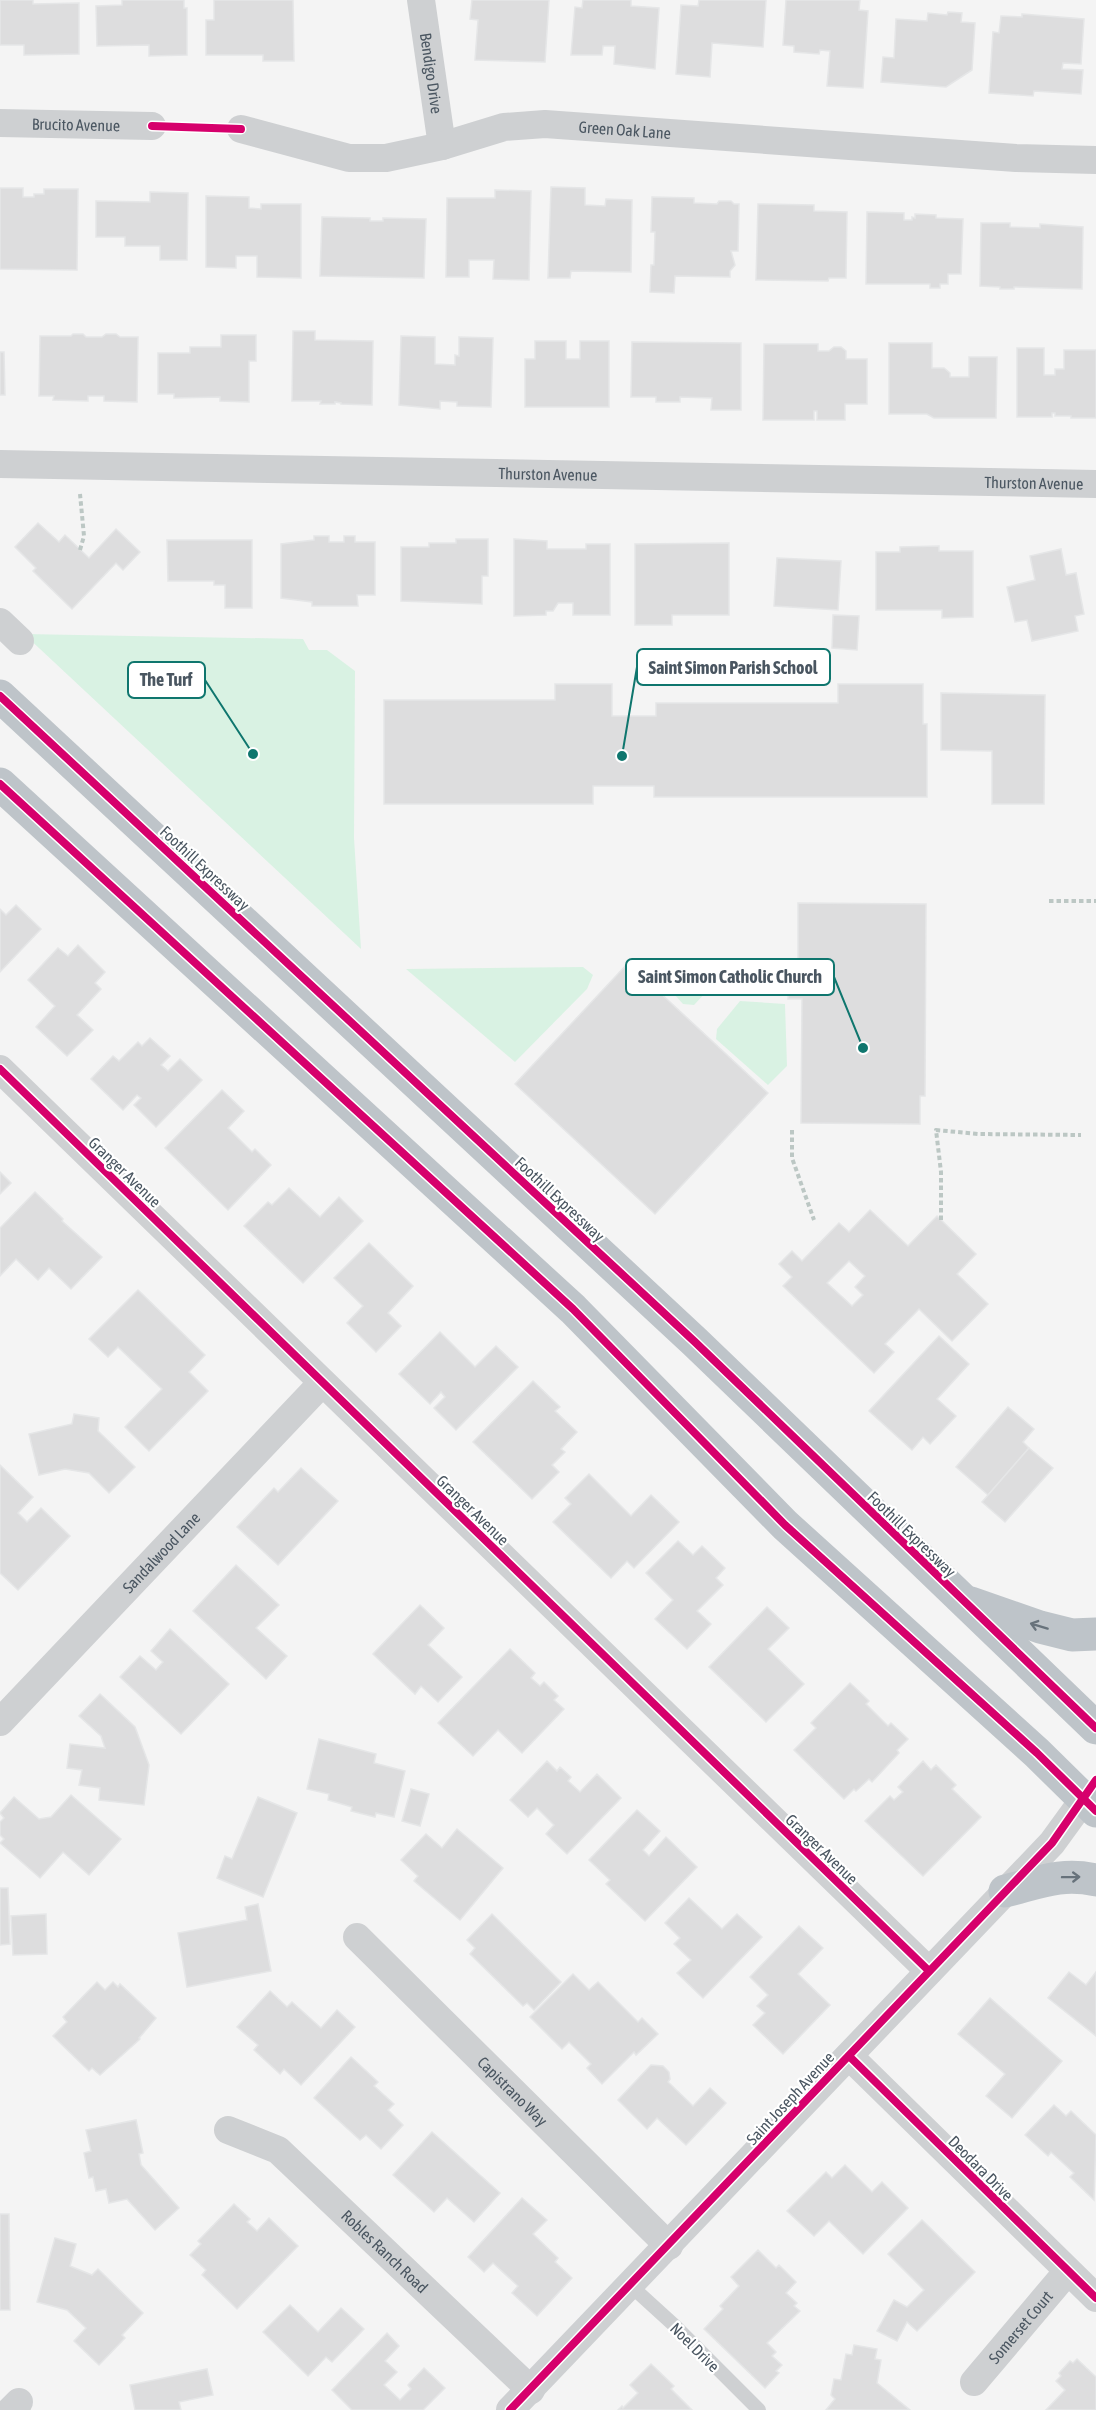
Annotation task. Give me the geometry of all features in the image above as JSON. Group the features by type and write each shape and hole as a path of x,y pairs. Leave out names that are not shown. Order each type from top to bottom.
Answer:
{"highway":[{"name":"Foothill Expressway","path":"0,696 695,1342 958,1598 1096,1728"},
{"path":"0,784 573,1309 784,1525 1037,1753 1090,1805"},
{"path":"958,1598 1040,1627 1072,1635 1096,1634"},
{"path":"1005,1891 1076,1875 1096,1880"}],"street":[{"name":"Bendigo Drive","path":"421,0 442,146"},
{"name":"Brucito Avenue","path":"0,123 152,126"},
{"name":"Green Oak Lane","path":"241,129 349,158 386,158 442,146 504,127 545,123 1016,158 1096,160"},
{"name":"Thurston Avenue","path":"0,464 1096,484"},
{"path":"0,622 20,641"},
{"name":"Granger Avenue","path":"0,1069 929,1971"},
{"name":"Sandalwood Lane","path":"0,1722 322,1383"},
{"name":"Saint Joseph Avenue","path":"510,2410 669,2246 1005,1891 1090,1805"},
{"name":"Capistrano Way","path":"357,1936 669,2246"},
{"name":"Deodara Drive","path":"849,2056 1096,2298"},
{"name":"Robles Ranch Road","path":"228,2130 278,2150 531,2390"},
{"name":"Somerset Court","path":"974,2382 1067,2272"}],"lane":[{"name":"Noel Drive","path":"630,2285 675,2325 759,2410"}],"path":[{"path":"78,466 84,536 80,550"},
{"path":"1049,901 1096,901"},
{"path":"792,1130 792,1158 814,1220"},
{"path":"941,1220 941,1172 936,1130 978,1134 1081,1135"}],"green space":[{"path":"24,634 303,639 309,650 327,650 355,671 354,838 361,949"},
{"path":"583,967 593,975 587,989 515,1062 406,969"},
{"path":"662,968 716,969 718,979 694,1005 683,1004 659,977"},
{"path":"740,1001 785,1004 787,1066 768,1085 716,1039 717,1029"}],"building":[{"path":"0,0 33,0 33,4 79,3 79,54 24,55 24,45 0,45"},
{"path":"122,0 184,0 184,8 187,8 187,55 149,56 149,45 97,46 96,6 122,5"},
{"path":"214,0 293,0 294,61 263,61 263,55 206,55 206,20 214,20"},
{"path":"472,0 549,0 545,62 475,60 478,20 470,19"},
{"path":"583,0 631,0 631,6 659,8 655,69 614,64 615,46 603,46 602,55 571,55 575,7 582,8"},
{"path":"699,0 766,0 763,47 712,43 710,77 676,74 681,5 698,6"},
{"path":"786,0 860,0 859,10 868,11 863,88 827,86 830,51 820,50 819,54 794,52 794,46 783,45"},
{"path":"948,12 962,13 961,22 975,23 972,70 946,87 881,82 883,57 894,58 896,19 927,21 928,13 947,15"},
{"path":"1022,14 1084,19 1081,64 1063,63 1062,69 1083,70 1081,94 1034,91 1033,96 989,93 993,32 999,33 1001,16 1022,17"},
{"path":"551,187 585,188 585,205 605,206 606,199 632,200 631,272 571,271 570,278 548,278"},
{"path":"0,188 23,188 23,197 44,194 44,189 78,189 77,270 0,269"},
{"path":"495,190 531,191 529,280 493,279 494,260 469,260 469,277 446,277 447,198 495,198"},
{"path":"150,192 188,193 187,260 160,260 160,246 125,246 125,237 96,237 96,201 150,202"},
{"path":"206,196 249,197 249,208 261,209 261,204 301,204 301,278 257,277 257,256 236,256 236,268 206,267"},
{"path":"652,197 694,198 694,203 717,204 719,201 731,201 739,204 738,251 731,251 735,265 730,271 730,277 675,276 674,293 650,292 655,232 651,232"},
{"path":"758,204 814,205 814,211 847,212 846,278 829,278 828,281 756,280"},
{"path":"867,212 904,213 904,220 912,220 915,214 936,215 936,218 963,219 961,274 948,274 948,284 940,284 940,288 930,288 930,284 866,284"},
{"path":"322,217 370,218 370,221 383,221 383,218 426,219 424,278 320,276"},
{"path":"981,223 1010,223 1010,227 1040,228 1040,224 1083,227 1082,289 1014,287 1014,289 1000,289 1000,287 980,286"},
{"path":"293,331 315,331 315,340 373,341 372,405 292,401"},
{"path":"83,334 86,337 116,334 120,337 138,337 137,402 104,401 104,396 88,396 88,401 53,400 54,396 39,396 40,336 71,336"},
{"path":"221,335 256,335 256,361 249,361 249,402 220,401 220,397 174,398 174,394 158,394 158,353 190,353 190,347 221,347"},
{"path":"401,336 435,337 435,364 455,365 455,355 459,356 459,337 493,338 491,407 457,406 457,402 440,401 440,409 399,405"},
{"path":"535,341 566,341 566,359 580,359 580,341 609,341 609,407 525,407 525,359 535,359"},
{"path":"632,342 741,343 741,410 711,410 712,398 680,397 680,402 656,402 656,397 631,397"},
{"path":"889,343 932,343 932,368 944,368 950,373 950,377 969,377 969,357 997,357 996,418 934,418 927,414 889,414"},
{"path":"764,344 818,344 818,351 829,351 834,347 841,347 846,351 846,359 867,359 867,404 845,404 845,420 817,420 817,411 814,411 814,420 763,420"},
{"path":"1017,348 1044,348 1044,375 1055,375 1055,369 1064,369 1064,350 1096,350 1096,418 1071,418 1071,416 1055,416 1055,413 1052,413 1052,417 1017,417"},
{"path":"0,352 4,352 5,395 0,395"},
{"path":"38,523 59,542 65,535 89,558 116,529 140,552 123,570 116,563 72,609 33,571 36,568 15,547"},
{"path":"314,536 329,536 329,542 344,542 344,536 355,536 355,542 375,542 375,595 357,595 358,606 312,606 312,602 281,598 281,544 314,540"},
{"path":"456,539 488,539 488,576 482,576 482,604 401,601 401,547 429,547 429,543 456,543"},
{"path":"514,539 547,541 547,549 586,549 586,544 610,544 610,615 573,615 573,603 558,603 553,611 546,611 546,615 514,616"},
{"path":"167,540 252,540 252,608 225,608 225,585 214,585 214,581 168,581"},
{"path":"729,543 729,615 672,615 672,625 635,625 635,544"},
{"path":"939,546 939,551 973,551 973,617 942,618 942,610 876,610 876,552 900,552 900,547"},
{"path":"1061,549 1066,575 1076,573 1084,614 1075,616 1078,631 1032,641 1027,620 1015,622 1007,587 1035,580 1030,556"},
{"path":"777,558 841,561 838,610 774,606"},
{"path":"833,615 859,616 857,650 832,648"},
{"path":"555,684 612,684 612,716 656,716 656,703 838,703 838,684 923,684 923,724 927,724 927,797 654,797 654,786 593,786 593,804 384,804 384,700 555,700"},
{"path":"941,693 1045,695 1044,804 992,804 992,751 941,750"},
{"path":"798,903 926,904 925,1096 920,1096 920,1124 801,1123 802,999 788,999 788,962 798,962"},
{"path":"16,905 41,929 0,972 0,909 6,915"},
{"path":"78,945 105,972 95,983 101,989 77,1015 93,1030 67,1056 36,1027 55,1006 28,980 58,948 68,956"},
{"path":"628,963 768,1093 655,1214 515,1084"},
{"path":"150,1038 170,1056 161,1065 168,1071 180,1059 202,1080 156,1127 134,1105 141,1098 137,1095 123,1110 91,1079 113,1056 119,1061 138,1042 142,1046"},
{"path":"222,1090 244,1111 228,1128 252,1152 255,1149 271,1165 228,1210 165,1148"},
{"path":"0,1172 11,1183 0,1194"},
{"path":"289,1188 320,1217 339,1197 363,1221 303,1283 244,1226 268,1202 272,1205"},
{"path":"35,1192 63,1219 62,1221 102,1257 71,1289 49,1268 38,1280 16,1259 0,1276 0,1228"},
{"path":"870,1210 908,1246 937,1216 976,1254 957,1274 988,1304 952,1341 919,1309 885,1344 894,1352 874,1373 783,1286 792,1277 779,1264 792,1251 802,1261 839,1223 849,1232","holes":["849,1261 865,1276 855,1287 863,1295 852,1306 827,1283"]},
{"path":"369,1243 413,1286 388,1313 401,1326 376,1352 347,1323 363,1306 334,1278"},
{"path":"138,1290 205,1355 189,1372 208,1391 149,1451 125,1427 162,1389 118,1347 108,1357 89,1339"},
{"path":"440,1332 475,1367 496,1346 518,1367 456,1430 434,1408 445,1397 441,1392 430,1404 399,1374"},
{"path":"939,1336 969,1364 937,1399 956,1416 930,1444 923,1437 912,1450 869,1411"},
{"path":"533,1381 560,1407 555,1411 577,1432 561,1449 565,1452 552,1465 559,1472 532,1499 473,1442"},
{"path":"1008,1407 1034,1429 1023,1442 1029,1448 988,1495 956,1467"},
{"path":"74,1414 99,1418 98,1431 135,1467 109,1493 89,1473 65,1469 39,1475 29,1434 72,1424"},
{"path":"1029,1448 1053,1468 1005,1522 982,1502"},
{"path":"0,1465 33,1497 18,1513 27,1522 41,1508 70,1536 18,1590 0,1573"},
{"path":"301,1468 338,1501 278,1565 237,1527 274,1488 278,1492"},
{"path":"589,1474 631,1516 651,1495 679,1522 634,1568 627,1561 611,1578 553,1522 571,1504 565,1498"},
{"path":"678,1541 693,1555 702,1546 725,1568 716,1578 723,1585 697,1611 711,1624 687,1649 655,1619 673,1600 646,1573"},
{"path":"236,1565 279,1605 256,1628 287,1656 266,1679 193,1611"},
{"path":"420,1605 444,1628 428,1645 462,1677 438,1702 421,1686 415,1694 373,1654"},
{"path":"767,1607 789,1628 768,1649 804,1684 766,1722 709,1667"},
{"path":"170,1629 229,1684 181,1734 120,1677 140,1656 156,1670 163,1662 151,1651"},
{"path":"510,1649 535,1673 531,1678 540,1686 544,1682 558,1696 554,1700 564,1709 522,1753 498,1730 473,1756 438,1723"},
{"path":"850,1683 869,1701 866,1704 888,1726 891,1723 908,1739 897,1750 899,1753 872,1782 869,1779 844,1799 794,1750 816,1728 811,1723"},
{"path":"100,1694 135,1727 149,1765 144,1805 99,1800 100,1788 79,1785 82,1770 67,1768 70,1744 105,1748 101,1736 79,1716"},
{"path":"319,1739 376,1754 374,1763 405,1771 394,1817 376,1813 375,1817 351,1811 352,1807 328,1800 329,1794 307,1789"},
{"path":"547,1761 557,1771 560,1767 571,1777 568,1781 580,1792 597,1774 621,1798 567,1854 546,1834 554,1825 537,1808 528,1817 510,1800"},
{"path":"923,1761 931,1770 936,1765 956,1785 952,1789 981,1817 923,1876 865,1821 890,1796 894,1800 903,1792 898,1787"},
{"path":"411,1789 429,1794 420,1826 402,1821"},
{"path":"71,1795 121,1839 89,1875 63,1852 40,1878 0,1843 4,1839 0,1835 0,1822 4,1818 0,1813 14,1797 39,1819 51,1817"},
{"path":"258,1797 297,1813 263,1897 217,1878 225,1856 232,1859"},
{"path":"637,1810 660,1831 643,1850 649,1856 666,1837 697,1867 645,1921 606,1884 610,1880 589,1860"},
{"path":"457,1829 503,1868 460,1920 414,1881 418,1876 401,1860 426,1834 442,1848"},
{"path":"0,1888 8,1888 10,1944 0,1945"},
{"path":"689,1898 722,1929 737,1914 762,1937 703,1998 677,1973 691,1960 674,1944 680,1938 665,1923"},
{"path":"258,1904 271,1971 187,1987 178,1933 247,1920 245,1907"},
{"path":"46,1914 47,1954 13,1955 11,1916"},
{"path":"492,1914 561,1982 534,2010 527,2003 523,2006 470,1954 475,1948 467,1940"},
{"path":"799,1926 823,1948 798,1974 830,2005 783,2054 753,2025 765,2013 757,2006 768,1995 750,1977"},
{"path":"1069,1972 1086,1985 1096,1972 1096,2036 1048,1998"},
{"path":"573,1974 589,1990 598,1982 638,2022 642,2018 658,2034 636,2055 634,2052 602,2084 587,2068 591,2064 569,2042 562,2049 530,2017"},
{"path":"97,1982 105,1990 113,1982 118,1987 120,1984 156,2018 140,2039 100,2075 92,2068 89,2071 53,2036 67,2022 63,2017"},
{"path":"270,1991 287,2007 292,2002 321,2028 337,2010 355,2027 301,2085 284,2069 280,2074 254,2050 258,2045 237,2027"},
{"path":"990,1998 1062,2061 1012,2118 986,2096 1005,2074 958,2034"},
{"path":"351,2057 378,2082 374,2086 394,2104 388,2110 403,2125 381,2149 366,2135 360,2140 314,2098"},
{"path":"651,2065 663,2066 669,2072 668,2082 693,2106 710,2088 726,2103 686,2145 657,2118 647,2129 618,2100"},
{"path":"1054,2105 1066,2116 1071,2111 1096,2135 1094,2200 1070,2177 1074,2173 1051,2152 1048,2156 1025,2135"},
{"path":"136,2120 143,2153 139,2154 141,2165 179,2208 155,2230 127,2199 109,2203 106,2189 96,2191 93,2177 89,2178 84,2153 91,2151 86,2130"},
{"path":"432,2132 500,2193 474,2222 447,2198 434,2212 393,2175"},
{"path":"845,2165 872,2192 882,2182 908,2208 863,2254 829,2221 814,2236 787,2211 826,2172 832,2178"},
{"path":"522,2198 547,2220 533,2234 558,2258 555,2262 572,2278 537,2316 512,2293 518,2286 493,2263 484,2272 468,2257"},
{"path":"234,2204 250,2219 247,2222 257,2231 269,2218 298,2246 237,2309 202,2275 206,2270 190,2255 201,2244 198,2241"},
{"path":"0,2214 9,2214 10,2310 0,2310"},
{"path":"922,2220 975,2272 917,2331 907,2322 897,2341 877,2331 894,2300 907,2307 924,2290 888,2254"},
{"path":"55,2238 76,2244 70,2266 92,2275 98,2269 143,2313 122,2335 125,2338 99,2365 74,2341 86,2328 67,2310 37,2302"},
{"path":"758,2250 776,2268 779,2265 796,2282 786,2293 797,2303 794,2306 800,2311 767,2343 776,2352 772,2356 782,2365 776,2371 779,2373 765,2388 704,2329 723,2309 720,2306 739,2286 731,2277"},
{"path":"290,2305 318,2332 341,2308 364,2329 332,2362 326,2357 308,2376 263,2332"},
{"path":"387,2333 399,2346 385,2361 397,2372 384,2385 400,2400 411,2389 408,2385 424,2368 445,2388 423,2410 352,2410 332,2390"},
{"path":"854,2345 877,2349 875,2359 881,2360 877,2383 910,2410 826,2410 835,2399 831,2395 834,2379 841,2380 846,2354 852,2355"},
{"path":"1077,2359 1096,2377 1096,2410 1046,2410 1065,2390 1056,2381 1061,2376 1059,2373 1070,2361 1073,2363"},
{"path":"651,2364 674,2386 671,2389 692,2410 618,2410 638,2393 630,2385"},
{"path":"207,2369 213,2395 179,2402 181,2410 135,2410 130,2385"}],"cycle path":[{"path":"152,126 241,129"},
{"path":"0,696 695,1342 1096,1728"},
{"path":"0,784 573,1309 785,1525 1037,1753 1096,1811"},
{"path":"0,1069 929,1971"},
{"path":"510,2410 1052,1843 1096,1780"},
{"path":"849,2056 1096,2298"}],"place":[{"name":"The Turf","path":"253,754"},
{"name":"Saint Simon Parish School","path":"622,756"},
{"name":"Saint Simon Catholic Church","path":"863,1048"}]}
